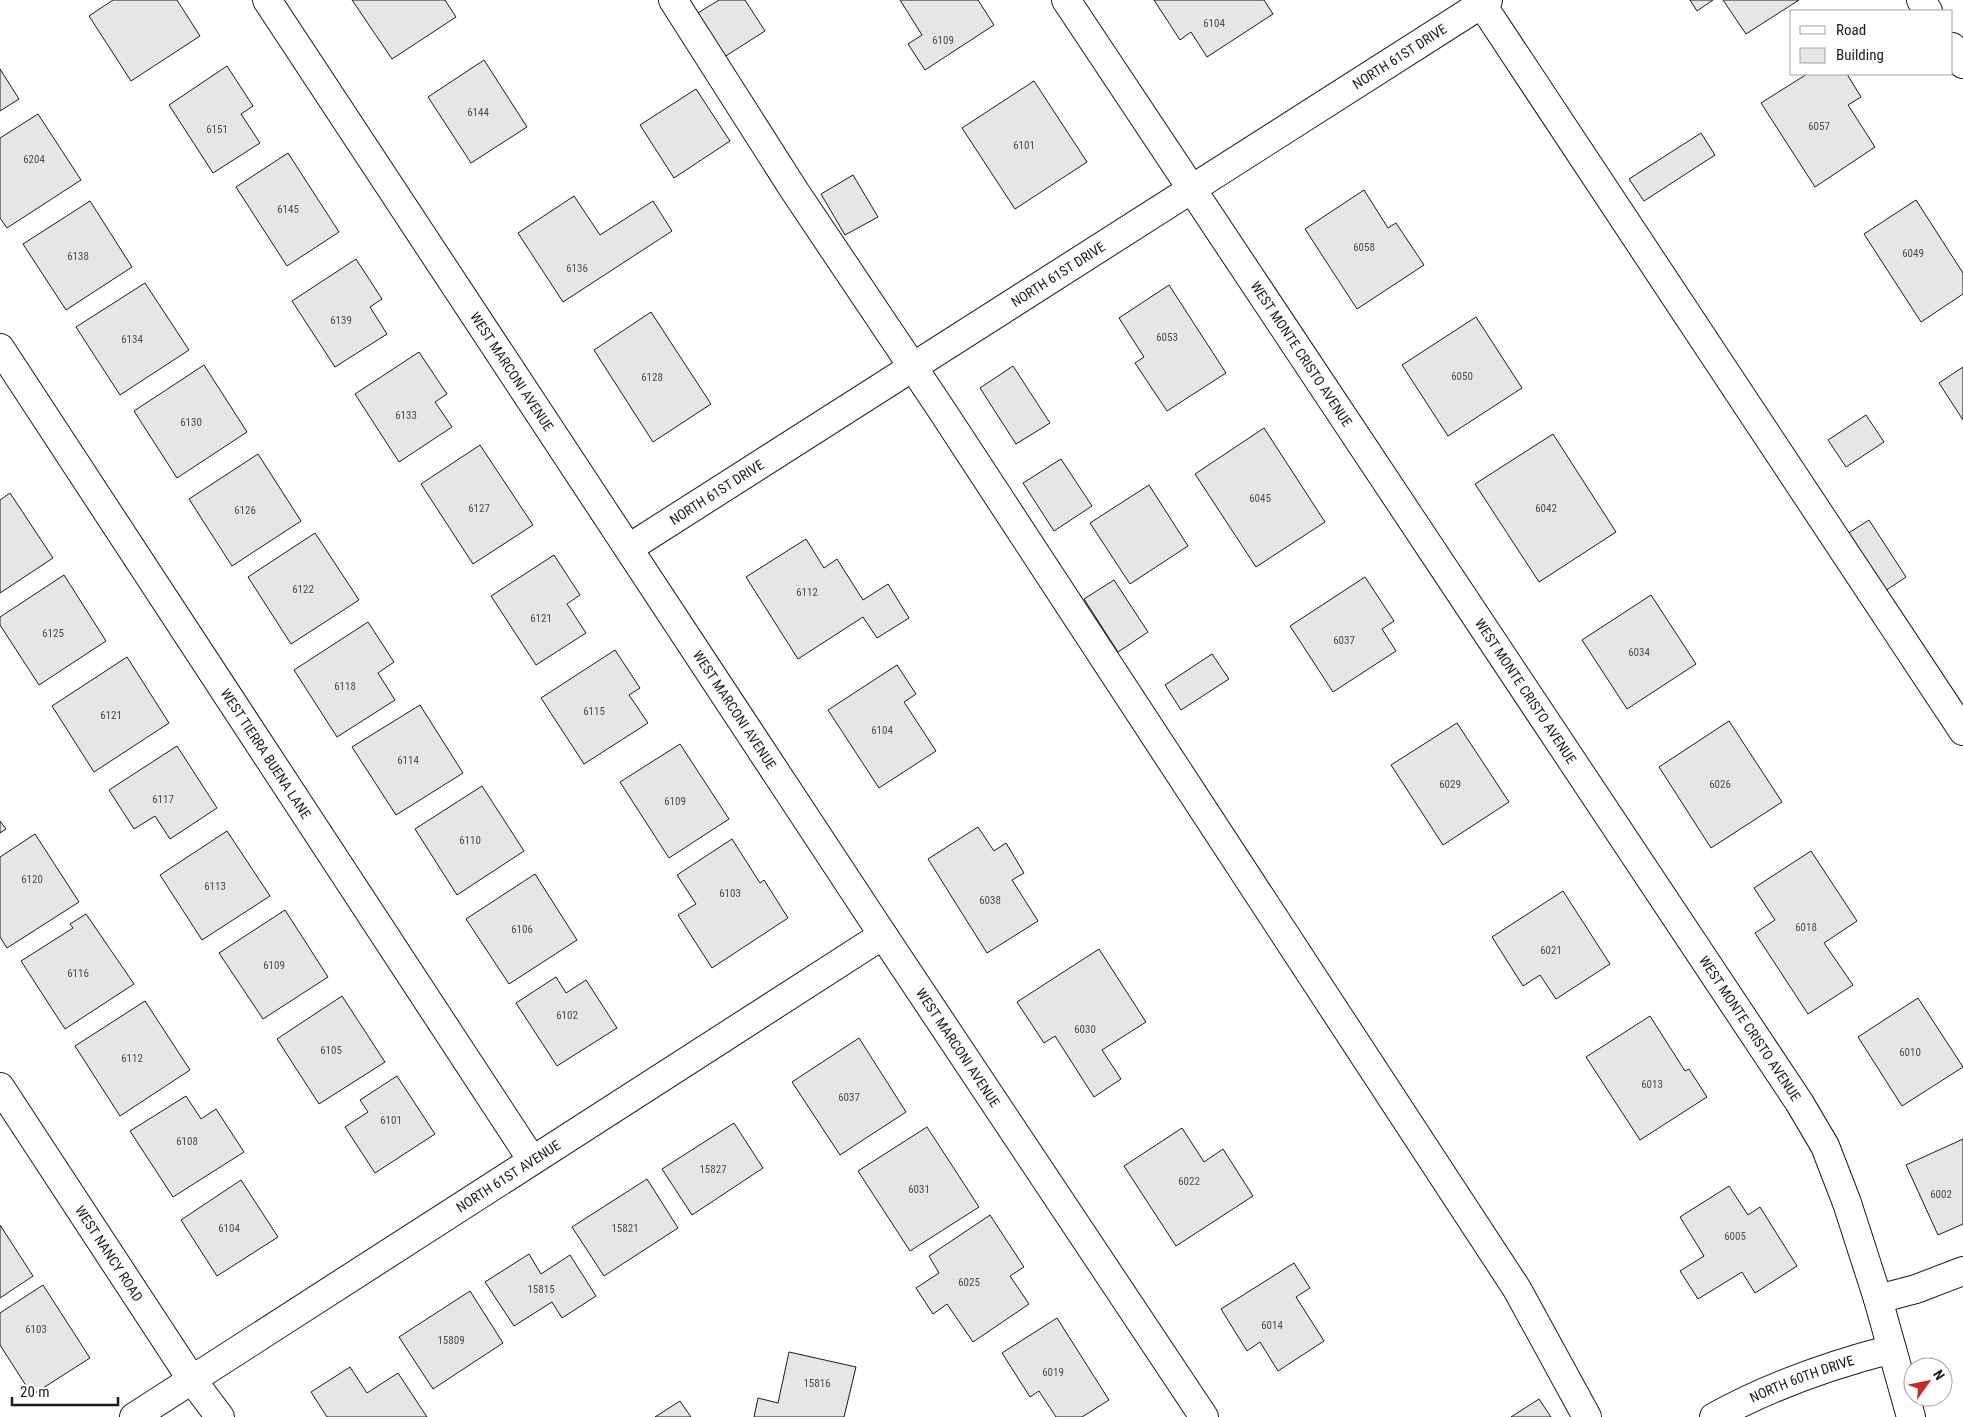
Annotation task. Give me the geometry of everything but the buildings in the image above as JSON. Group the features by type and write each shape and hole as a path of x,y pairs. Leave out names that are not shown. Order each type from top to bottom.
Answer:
{"street":[{"name":"WEST MARCONI AVENUE","path":"268,0 628,548 1204,1417"},
{"path":"673,0 794,190 913,367 1517,1289 1587,1417"},
{"name":"WEST MONTE CRISTO AVENUE","path":"1066,0 1799,1102 1825,1146 1847,1203 1878,1299 1911,1417"},
{"name":"NORTH 61ST DRIVE","path":"628,548 1191,190 1483,1"},
{"path":"1483,1 1963,731"},
{"path":"1953,49 1963,64"},
{"name":"WEST TIERRA BUENA LANE","path":"0,348 532,1160"},
{"name":"NORTH 61ST AVENUE","path":"134,1417 883,934"},
{"name":"WEST NANCY ROAD","path":"0,1087 192,1380 220,1417"},
{"path":"1878,1299 1916,1289 1963,1272"},
{"name":"NORTH 60TH DRIVE","path":"1714,1417 1741,1402 1788,1382 1855,1359 1892,1349"}]}
